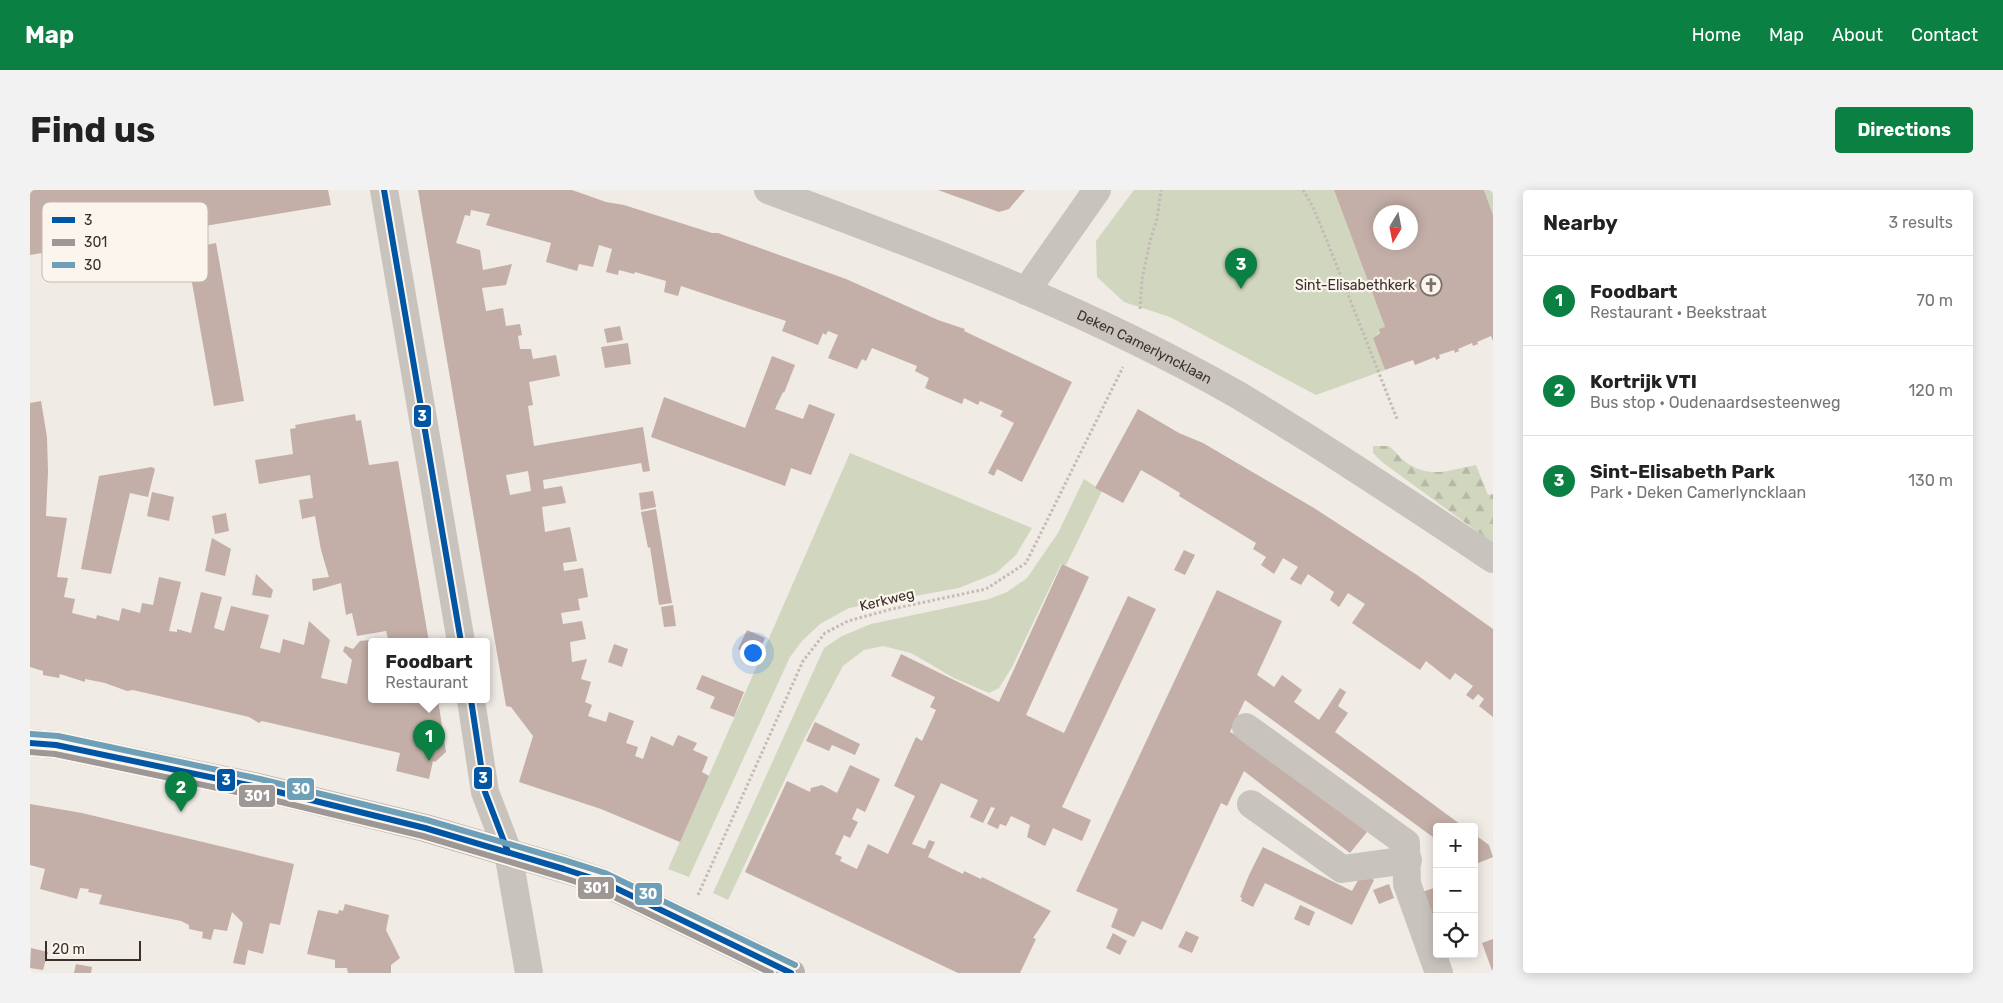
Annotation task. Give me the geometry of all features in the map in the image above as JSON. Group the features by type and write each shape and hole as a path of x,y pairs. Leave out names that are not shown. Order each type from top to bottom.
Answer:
{"main road":[{"path":"30,743 56,746 258,788 425,828 508,852 601,881 791,973"}],"street":[{"path":"384,190 460,638"},
{"name":"Deken Camerlyncklaan","path":"768,190 909,242 1026,291 1135,342 1238,395 1362,472 1493,559"},
{"path":"1026,291 1097,190"},
{"path":"471,703 485,792 508,852 530,973"},
{"path":"1246,727 1406,843 1408,860 1407,884 1439,973"},
{"path":"1252,804 1342,869 1408,860"}],"path":[{"name":"Kerkweg","path":"686,923 802,661 825,632 848,622 892,609 986,590 1026,563 1135,342 1142,280 1150,240 1157,219 1161,190"},
{"path":"1303,190 1313,207 1327,241 1397,419"}],"green space":[{"path":"1134,190 1334,190 1385,327 1373,338 1385,370 1316,395 1170,317 1124,302 1097,277 1096,241"},
{"path":"1484,190 1493,190 1493,215"},
{"path":"1373,446 1389,446 1407,463 1424,471 1449,471 1476,465 1488,495 1493,494 1493,543 1382,462 1373,453"},
{"path":"850,453 1032,528 1016,555 996,573 959,588 849,608 820,624 802,641 790,657 689,877 668,869"},
{"path":"1084,479 1102,491 1066,565 1061,564 1012,667 999,688 989,693 954,678 911,653 883,646 864,650 843,666 804,739 728,900 713,893 824,648 842,636 871,624 989,599 1007,592 1027,578 1058,533"}],"building":[{"path":"30,190 328,190 331,205 208,225 208,202 42,202 42,253 30,255"},
{"path":"418,190 572,190 606,202 624,205 712,233 718,233 846,279 938,320 965,329 964,331 1072,382 1022,482 997,469 994,476 988,473 1014,423 1000,416 1003,411 980,401 978,405 964,398 962,404 925,388 929,378 915,371 917,366 872,348 866,361 862,359 857,369 828,358 838,335 828,331 826,335 823,333 818,345 782,331 786,321 681,286 678,296 664,292 666,281 635,272 634,274 619,270 618,275 606,272 612,249 599,245 593,267 579,264 577,271 546,262 551,243 486,225 490,214 471,210 470,216 465,215 456,243 480,250 483,270 512,264 506,285 482,288 486,311 503,308 506,326 520,324 522,335 518,336 520,349 531,349 533,359 556,355 560,376 529,382 533,405 528,406 534,446 643,427 650,471 643,472 641,463 543,480 544,489 562,486 566,503 542,507 545,532 570,527 577,561 563,563 564,571 583,568 588,597 578,599 580,610 561,613 563,624 582,621 586,639 570,642 572,662 587,659 581,679 591,682 585,702 592,705 588,716 606,722 609,712 634,721 626,743 638,747 635,756 643,759 651,736 673,746 678,735 697,743 693,750 708,757 702,772 709,776 680,842 601,809 519,782 533,736 511,707 506,706","holes":["528,471 531,491 510,495 506,475"]},
{"path":"938,190 1025,190 1009,209 999,212"},
{"name":"Sint-Elisabethkerk","path":"1334,190 1484,190 1493,215 1493,341 1491,336 1477,342 1478,344 1473,346 1472,343 1458,349 1459,351 1455,353 1454,350 1439,355 1440,358 1436,360 1435,357 1415,365 1413,360 1385,370 1373,338 1380,333 1379,329 1385,327"},
{"path":"216,243 244,401 214,406 192,282 208,282 208,245"},
{"path":"620,326 623,340 607,343 604,329"},
{"path":"628,343 631,364 605,368 601,347"},
{"path":"772,356 795,365 784,393 775,409 803,419 809,404 835,414 811,475 791,468 785,486 651,437 664,397 745,428"},
{"path":"41,401 47,437 46,516 67,518 57,577 68,578 64,597 75,599 72,613 96,619 97,615 119,621 122,608 140,613 142,603 153,605 159,577 181,582 169,631 177,632 177,629 191,633 201,592 222,597 214,628 224,631 231,606 269,615 260,648 280,653 283,639 304,645 309,621 330,640 321,678 347,684 352,660 343,651 345,646 353,649 360,641 368,640 368,703 438,703 446,752 435,762 433,761 429,779 396,771 400,753 262,721 259,723 249,717 133,690 127,691 105,683 85,679 85,682 60,674 59,678 43,675 43,671 30,667 30,403"},
{"path":"1138,409 1179,433 1203,443 1314,508 1417,575 1493,629 1493,717 1479,706 1484,699 1478,694 1473,700 1466,695 1473,686 1455,673 1450,680 1426,661 1420,670 1352,623 1365,604 1348,593 1339,607 1330,600 1334,592 1308,574 1301,585 1290,579 1298,567 1283,558 1274,574 1261,565 1266,557 1253,549 1256,543 1179,496 1180,493 1155,478 1141,470 1123,503 1095,488"},
{"path":"355,414 356,421 361,420 369,465 398,461 428,638 388,638 386,631 357,636 352,613 346,615 341,583 313,591 312,579 329,577 321,550 315,516 302,519 299,500 313,498 310,475 259,484 255,460 293,454 290,429 296,428 295,425"},
{"path":"152,467 155,469 148,497 130,493 111,574 81,569 99,476"},
{"path":"653,491 656,507 641,510 639,493"},
{"path":"152,492 174,497 169,521 147,516"},
{"path":"656,509 672,603 659,605 650,547 648,548 641,512"},
{"path":"226,513 229,531 215,534 212,516"},
{"path":"212,538 231,549 225,576 205,571"},
{"path":"1184,550 1195,555 1185,575 1174,570"},
{"path":"1062,564 1089,577 1026,715 1064,733 1128,596 1156,609 1062,807 1091,820 1082,841 1053,828 1045,846 1027,837 1030,825 1011,816 1006,826 1000,824 998,829 987,824 995,808 991,807 983,823 970,817 978,800 941,783 912,844 925,849 929,840 935,842 928,857 963,874 964,871 981,879 982,877 1051,911 1033,938 1036,939 1020,973 958,973 745,872 787,781 810,792 811,788 822,785 837,793 850,765 880,779 865,812 857,808 852,819 858,822 850,838 844,835 835,854 842,857 840,861 857,869 868,844 888,854 915,796 894,786 916,737 922,741 936,710 930,707 935,697 891,676 901,654 999,702"},
{"path":"256,574 273,590 271,598 252,595"},
{"path":"1217,590 1282,621 1257,675 1274,687 1282,675 1302,690 1294,702 1319,720 1340,688 1346,692 1338,706 1348,713 1335,732 1459,823 1433,823 1433,837 1245,700 1230,732 1261,748 1367,832 1350,853 1244,771 1227,806 1221,803 1162,930 1142,921 1134,937 1111,927 1118,909 1076,891"},
{"path":"673,605 676,626 664,627 661,607"},
{"path":"747,630 765,638 756,658 738,649"},
{"path":"614,644 628,649 622,667 608,662"},
{"path":"702,675 744,692 734,717 710,708 715,697 696,689"},
{"path":"815,722 860,744 855,755 832,745 829,751 806,741"},
{"path":"30,804 82,813 294,864 280,925 270,923 263,954 248,950 245,965 233,963 243,923 232,912 227,931 214,929 211,940 202,938 203,932 189,929 189,925 181,921 99,904 102,895 88,892 89,889 80,888 77,899 40,889 45,869 30,865"},
{"path":"1478,837 1489,845 1493,857 1478,863"},
{"path":"1263,847 1352,891 1362,873 1374,880 1352,925 1265,883 1253,907 1241,901 1242,898 1240,897"},
{"path":"1389,884 1394,898 1379,904 1373,890"},
{"path":"1433,888 1433,928 1419,893"},
{"path":"345,904 389,915 386,930 400,958 391,965 391,973 348,973 347,968 335,968 335,960 307,954 318,910 338,914 339,910 343,911"},
{"path":"1300,905 1315,912 1309,926 1294,919"},
{"path":"1186,931 1199,937 1192,953 1178,947"},
{"path":"1113,933 1127,941 1120,955 1106,948"},
{"path":"1493,939 1493,973 1482,943"},
{"path":"31,948 48,952 43,970 30,968"},
{"path":"76,964 92,967 91,973 74,973"}],"transit line":[{"name":"3","path":"384,190 460,638"},
{"name":"3","path":"471,703 485,792 508,852"},
{"name":"30","path":"31,734 58,736 260,779 427,820 567,861 605,873 795,965"},
{"name":"3","path":"30,743 56,745 258,787 425,828 564,869 601,881 791,973"},
{"name":"301","path":"30,752 55,754 256,796 423,836 561,877 598,889 771,973"}],"place":[{"name":"Sint-Elisabethkerk","path":"1431,285"},
{"name":"Sint-Elisabeth Park","path":"1241,289"},
{"name":"Foodbart","path":"429,761"},
{"name":"Kortrijk VTI","path":"181,812"}]}
